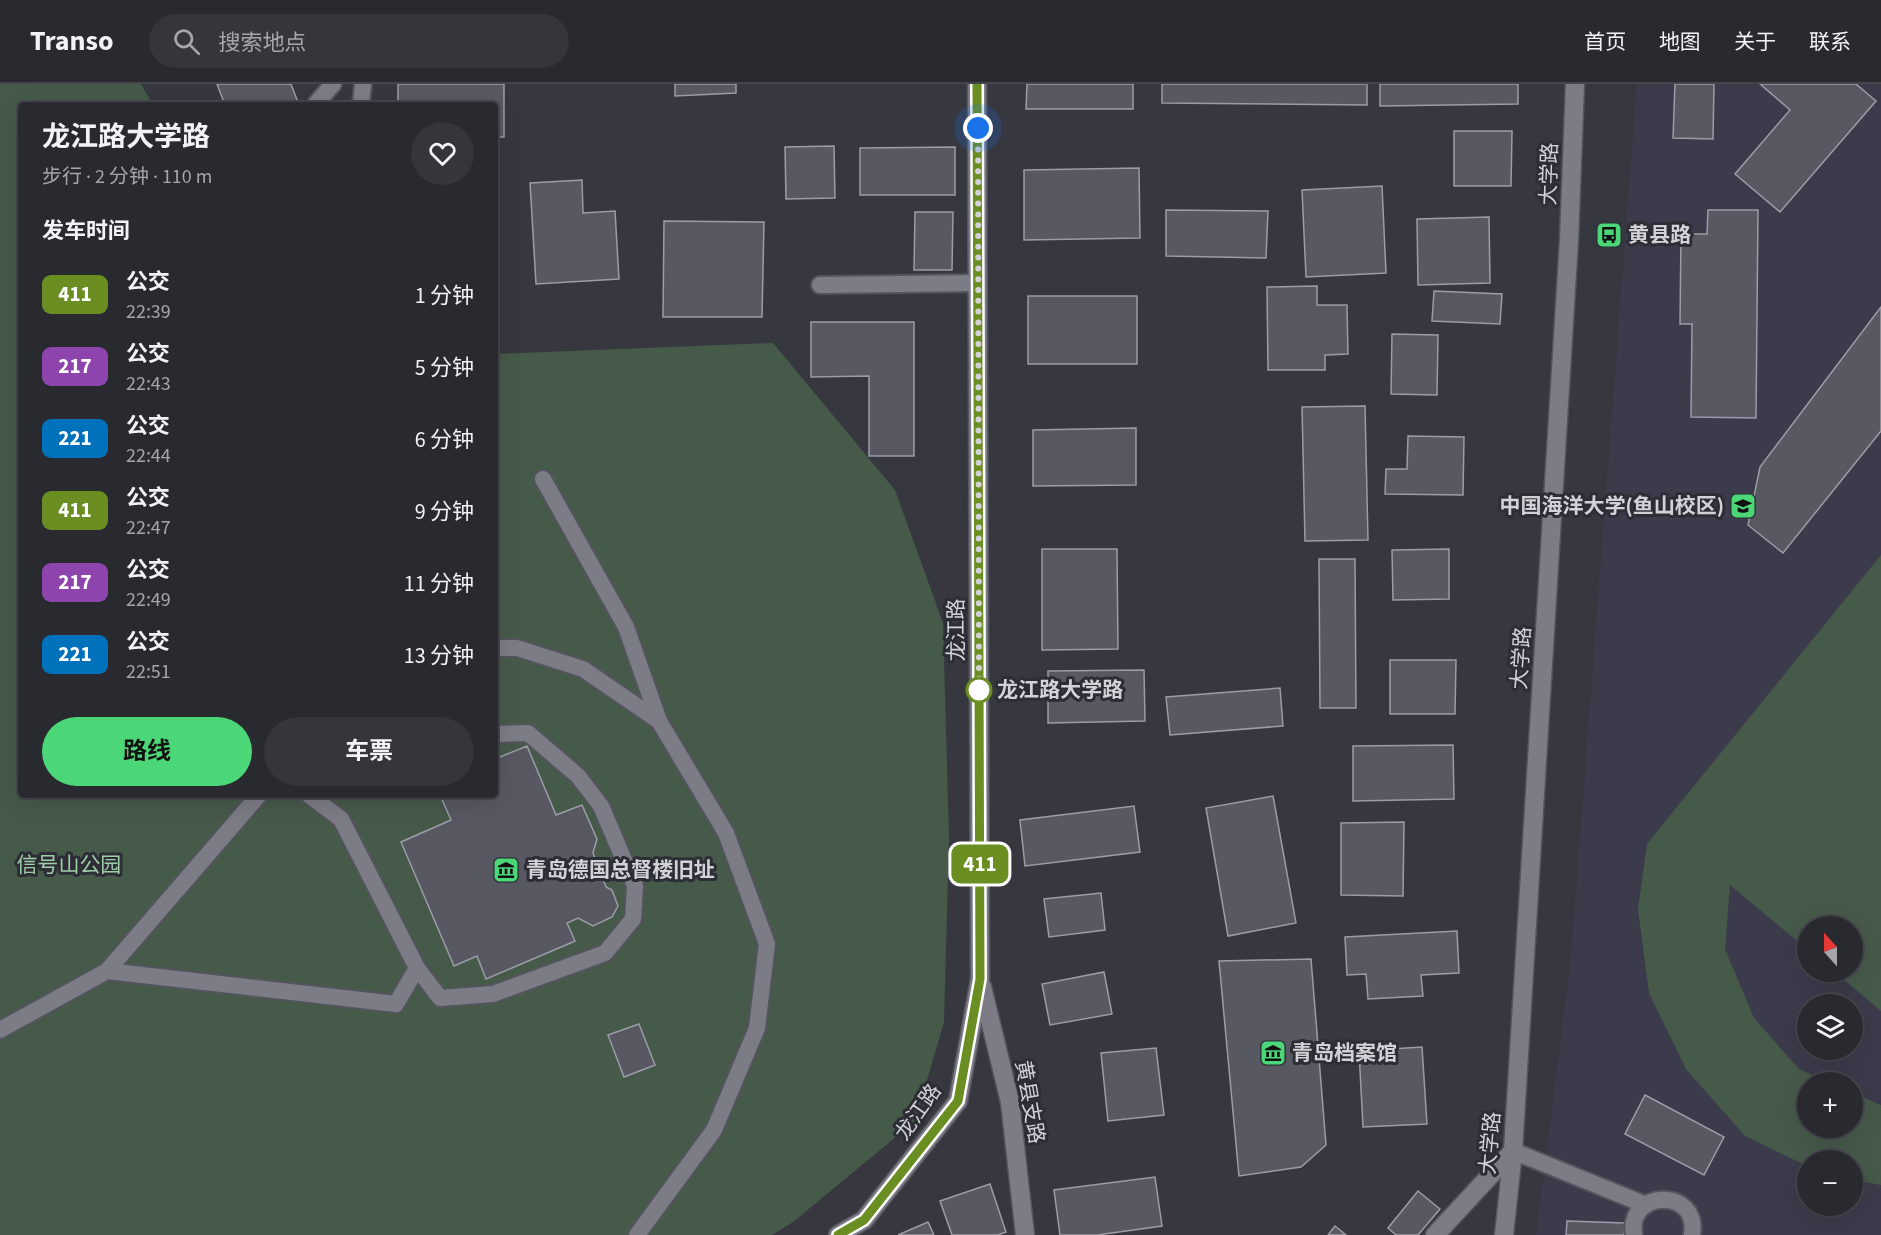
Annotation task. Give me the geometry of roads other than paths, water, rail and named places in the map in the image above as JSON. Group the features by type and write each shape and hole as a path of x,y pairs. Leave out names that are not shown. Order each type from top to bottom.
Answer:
{"street":[{"name":"龙江路","path":"838,1235 864,1220 958,1101 980,979 977,84"},
{"name":"大学路","path":"1504,1235 1513,1151 1568,263 1575,84"},
{"name":"黄县支路","path":"980,979 1011,1102 1025,1235"},
{"path":"1435,1235 1513,1151"}],"lane":[{"path":"318,102 333,84"},
{"path":"361,102 363,84"},
{"path":"820,285 978,283"},
{"path":"543,479 626,627 659,721 726,832 767,944 757,1028 714,1131 637,1235"},
{"path":"498,648 517,648 583,669 659,721"},
{"path":"313,798 340,819 417,968 440,998 493,994 605,953 633,919 635,886 601,806 578,776 528,733 498,734"},
{"path":"0,1030 107,971 256,798"},
{"path":"107,971 396,1004 417,968"},
{"path":"1513,1151 1646,1205"},
{"path":"1634,1235 1634,1222 1638,1212 1654,1200 1663,1199 1681,1205 1688,1212 1692,1220 1692,1235"}],"place":[{"name":"黄县路","path":"1609,235"},
{"name":"中国海洋大学(鱼山校区)","path":"1743,506"},
{"name":"龙江路大学路","path":"979,690"},
{"name":"青岛德国总督楼旧址","path":"506,870"},
{"name":"青岛档案馆","path":"1273,1053"}],"park label":[{"name":"信号山公园","path":"69,865"}]}
